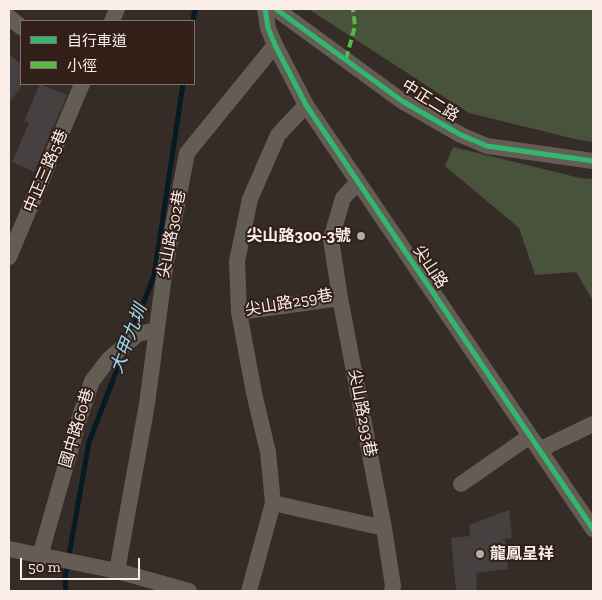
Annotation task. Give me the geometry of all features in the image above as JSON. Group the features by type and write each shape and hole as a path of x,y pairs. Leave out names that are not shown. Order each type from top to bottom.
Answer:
{"street":[{"name":"尖山路","path":"266,9 268,28 275,45 306,105 530,436 541,449 593,529"},
{"name":"中正二路","path":"276,9 402,101 461,135 487,146 593,161"},
{"path":"9,17 20,26"},
{"name":"尖山路302巷","path":"117,572 147,404 165,268 187,153 275,45"},
{"name":"中正三路5巷","path":"9,257 82,85"},
{"path":"249,591 273,503 268,452 254,393 239,312 237,261 250,199 278,135 306,105"},
{"name":"尖山路259巷","path":"239,312 340,298 331,239 343,198 358,182"},
{"name":"尖山路293巷","path":"340,298 384,528 393,586 392,591"},
{"name":"國中路60巷","path":"40,556 80,416 92,381 108,359 138,334 156,330"},
{"path":"541,449 593,424"},
{"path":"461,484 530,436"},
{"path":"273,503 384,528"},
{"path":"9,549 117,572 189,591"}],"green space":[{"path":"311,9 593,9 593,142 469,113"},
{"path":"453,147 580,178 593,179 593,301 576,272 535,275 519,228 445,166"}],"building":[{"path":"9,54 20,63 21,87 9,103"},
{"path":"40,85 67,95 34,172 12,162 29,123 24,121"},
{"name":"龍鳳呈祥","path":"509,510 512,538 505,539 508,569 476,573 477,591 456,591 451,538 470,536 469,525"}],"waterway":[{"name":"大甲九圳","path":"193,20 195,9"},
{"name":"大甲九圳","path":"132,332 154,276 183,85"},
{"name":"大甲九圳","path":"66,591 65,578 89,442 123,354"}],"marked path":[{"path":"346,59 355,26 353,9"}],"cycle path":[{"path":"265,9 268,28 275,45 306,105 593,529"},
{"path":"276,9 402,101 461,135 487,146 593,161"}],"place":[{"name":"尖山路300-3號","path":"361,236"},
{"name":"龍鳳呈祥","path":"480,554"}]}
